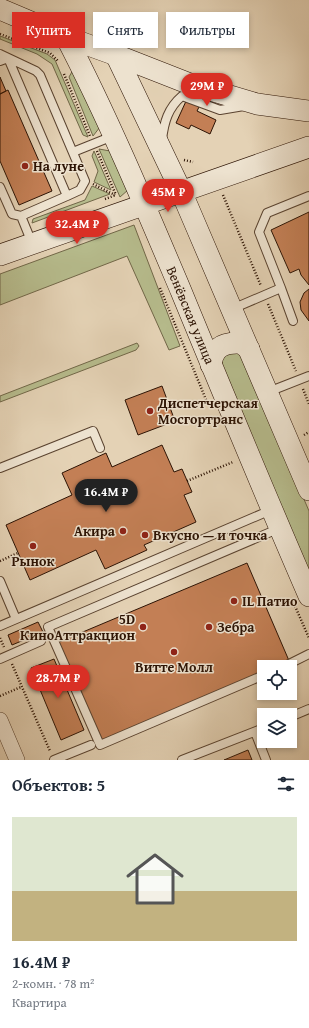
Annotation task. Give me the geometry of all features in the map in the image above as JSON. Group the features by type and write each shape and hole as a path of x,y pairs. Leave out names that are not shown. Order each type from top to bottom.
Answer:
{"main road":[{"path":"0,9 12,14"},
{"path":"85,44 190,84 257,104 309,111"},
{"name":"Венёвская улица","path":"72,48 88,79 144,204 275,519 309,596"},
{"path":"116,55 181,191 309,490"},
{"path":"0,255 309,147"},
{"path":"211,365 212,356 224,345 241,344 248,349"}],"street":[{"path":"0,720 17,760"}],"lane":[{"path":"0,54 36,71 40,76 85,181 80,190 21,216 12,214 0,187"},
{"path":"0,61 8,58"},
{"path":"8,58 67,196"},
{"path":"162,149 164,126 172,104 182,96 220,110 257,104"},
{"path":"73,152 114,136"},
{"path":"293,321 259,232 267,213 309,196"},
{"path":"21,216 32,244"},
{"path":"232,310 281,288"},
{"path":"268,392 309,376"},
{"path":"0,468 93,431 100,448"},
{"path":"0,626 275,519"},
{"path":"257,678 100,744 48,627 275,519"},
{"path":"0,581 16,619"},
{"path":"0,659 41,641"},
{"path":"297,660 309,654"},
{"path":"297,714 309,709"},
{"path":"182,760 255,732 266,760"},
{"path":"54,760 91,744"}],"path":[{"path":"0,34 50,53 56,57 61,65"},
{"path":"64,72 93,144 116,195 85,181"},
{"path":"187,481 233,462"},
{"path":"0,562 18,553"},
{"path":"0,638 46,740"},
{"path":"0,696 21,687"}],"green space":[{"path":"0,36 12,41 12,44 0,39"},
{"path":"22,48 31,48 47,54 55,60 88,137 83,135 52,64 37,54"},
{"path":"73,70 100,127 93,136 69,77"},
{"path":"99,149 110,151 128,190 120,197"},
{"path":"94,151 111,190 94,182 98,171 92,156"},
{"path":"92,186 110,194 32,223 33,219 85,200"},
{"path":"134,225 180,346 169,350 127,256 0,305 0,274"},
{"path":"137,343 139,346 136,350 0,402 0,396"},
{"path":"238,352 244,359 309,511 309,572 219,366 226,353"}],"building":[{"path":"0,77 6,91 0,94"},
{"path":"8,90 52,191 19,205 0,161 0,94"},
{"path":"187,99 200,105 197,111 216,120 210,134 191,125 189,129 176,123"},
{"path":"309,212 309,285 301,275 299,269 290,273 271,230"},
{"path":"309,289 309,321 301,310 300,302 304,293"},
{"name":"Диспетчерская Мосгортранс","path":"162,386 175,421 138,435 125,400"},
{"path":"162,445 174,472 182,469 192,492 184,495 196,522 144,545 147,550 105,569 96,550 30,580 6,525 72,495 62,473 106,453 112,467"},
{"name":"Витте Молл","path":"247,563 289,660 257,660 257,676 101,742 59,642"},
{"path":"38,622 43,632 12,645 8,635"},
{"path":"54,659 84,730 61,740 31,668"},
{"path":"248,750 252,760 224,760"}],"place":[{"name":"На луне","path":"25,166"},
{"name":"Диспетчерская Мосгортранс","path":"150,411"},
{"name":"Акира","path":"123,531"},
{"name":"Вкусно — и точка","path":"145,535"},
{"name":"Рынок","path":"33,546"},
{"name":"IL Патио","path":"234,601"},
{"name":"5D КиноАттракцион","path":"143,627"},
{"name":"Зебра","path":"209,627"},
{"name":"Витте Молл","path":"174,652"}]}
